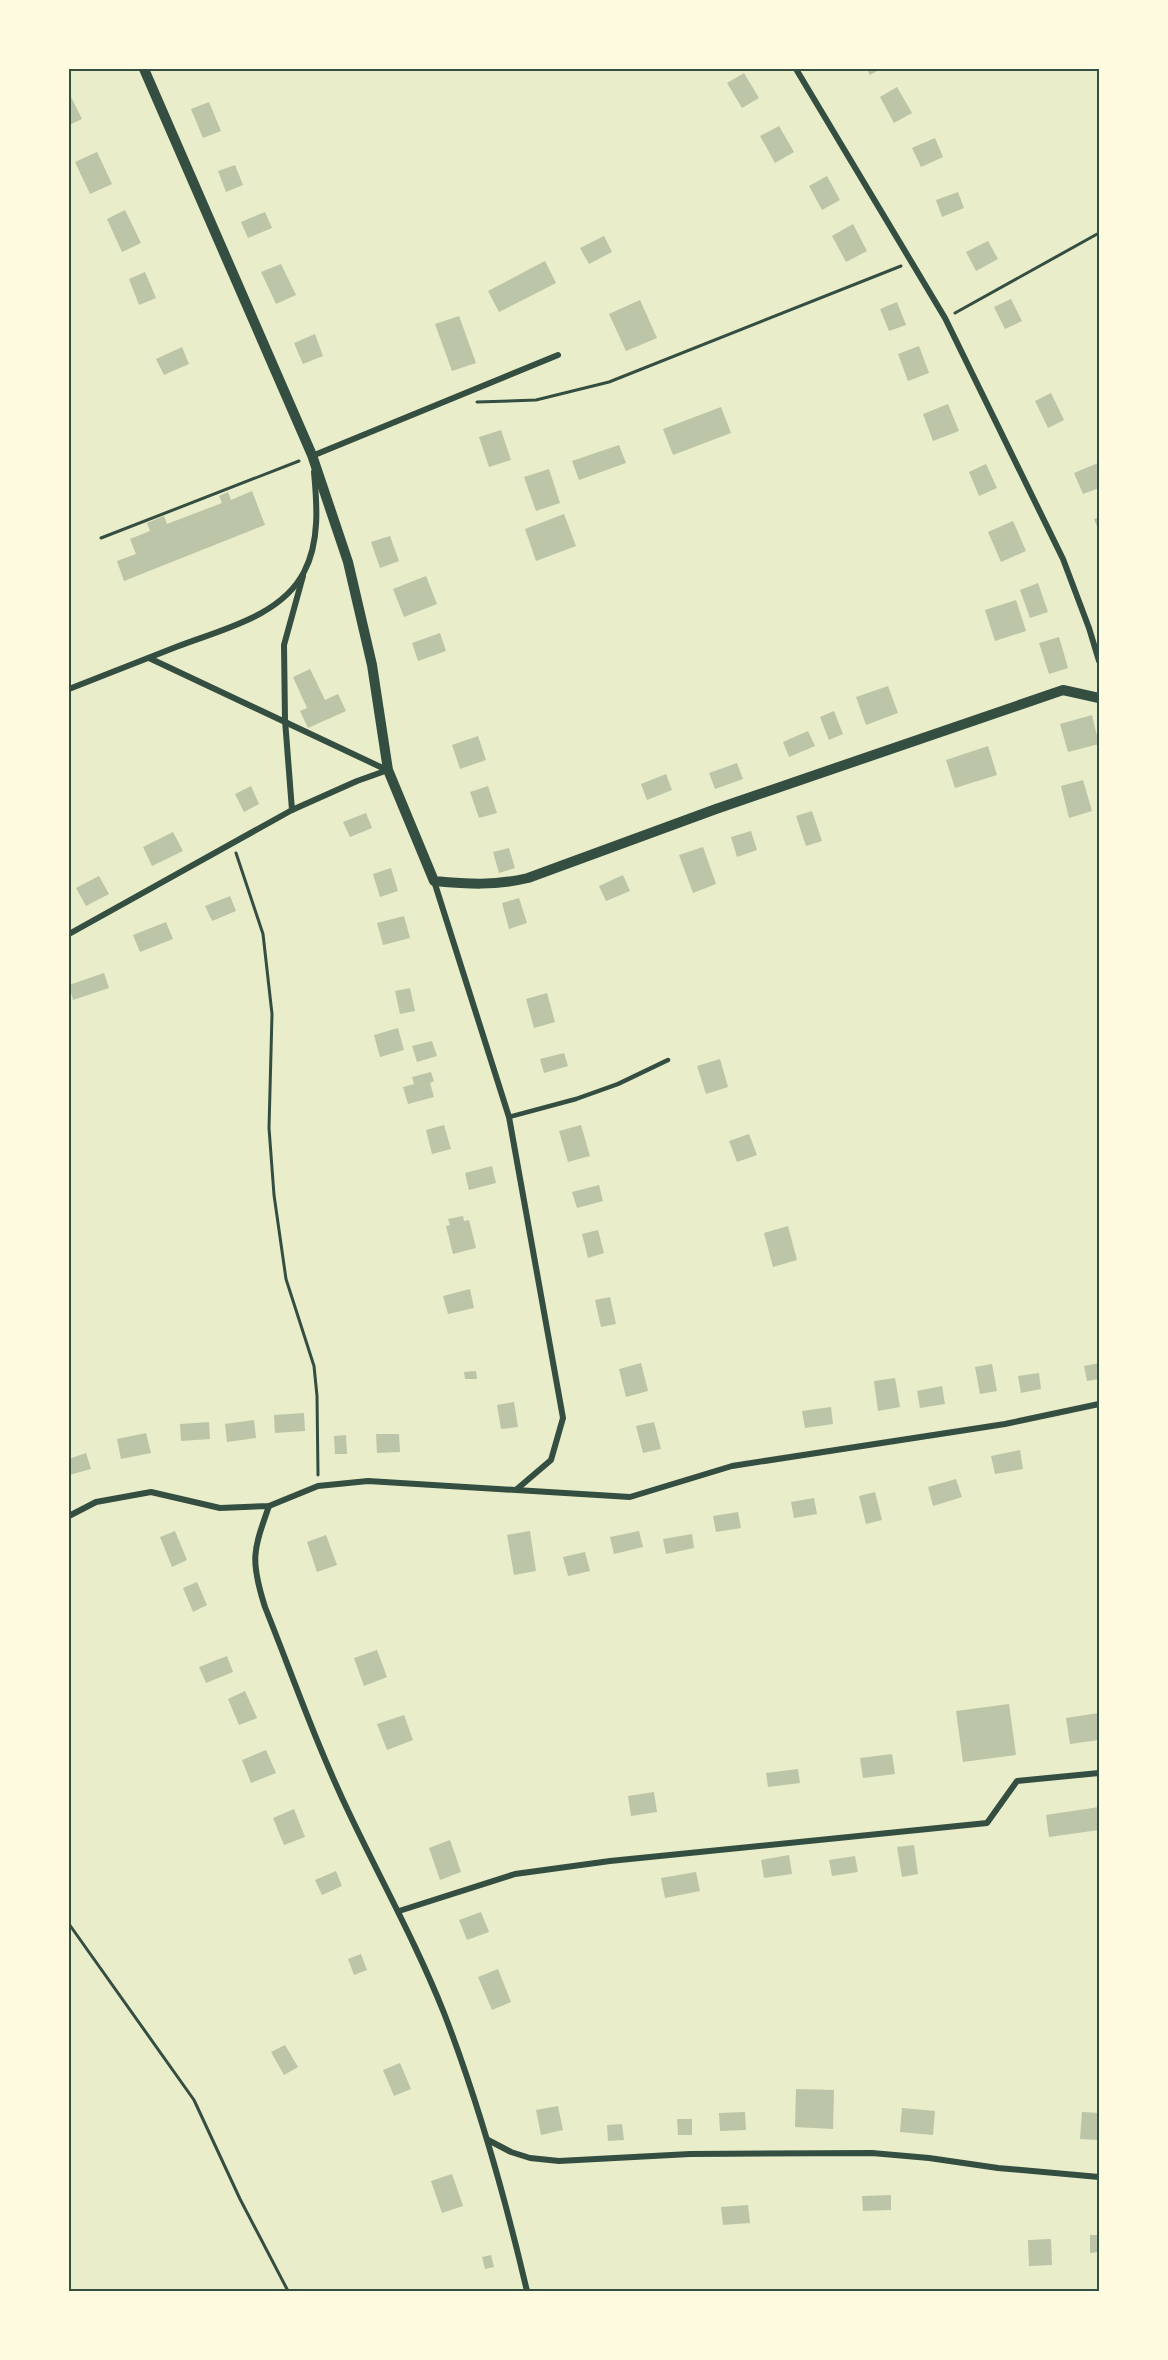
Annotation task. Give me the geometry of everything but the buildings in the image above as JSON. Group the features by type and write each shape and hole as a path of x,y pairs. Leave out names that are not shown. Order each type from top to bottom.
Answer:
{"street":[{"path":"144,69 312,455 348,562 372,665 388,770 434,881 509,1117 563,1418 551,1460 517,1489"},
{"path":"796,69 945,318 1063,559 1099,661"},
{"path":"312,455 558,354"},
{"path":"292,810 285,720 284,645 312,550 316,523 312,455"},
{"path":"69,689 235,625 267,609 291,591 304,572"},
{"path":"149,658 388,770"},
{"path":"434,881 478,885 504,884 528,878 716,809 1063,690 1099,698"},
{"path":"69,934 292,810 388,770"},
{"path":"69,1516 96,1502 151,1492 220,1508 269,1506 318,1485 368,1481 630,1497 732,1466 1005,1424 1099,1404"},
{"path":"269,1506 255,1545 255,1576 261,1597 350,1815 399,1911 444,2015 488,2140 507,2206 527,2291"},
{"path":"399,1911 514,1874 610,1861 987,1823 1017,1781 1099,1773"},
{"path":"488,2140 530,2158 559,2161 690,2154 872,2153 1099,2177"}],"lane":[{"path":"509,1117 576,1099 618,1084 668,1060"}],"path":[{"path":"945,318 1099,233"},
{"path":"472,402 536,400 609,382 912,262"},
{"path":"101,538 312,455"},
{"path":"233,843 263,934 272,1014 269,1128 273,1196 286,1279 314,1366 317,1396 318,1485"},
{"path":"69,1924 194,2100 240,2199 288,2291"}]}
